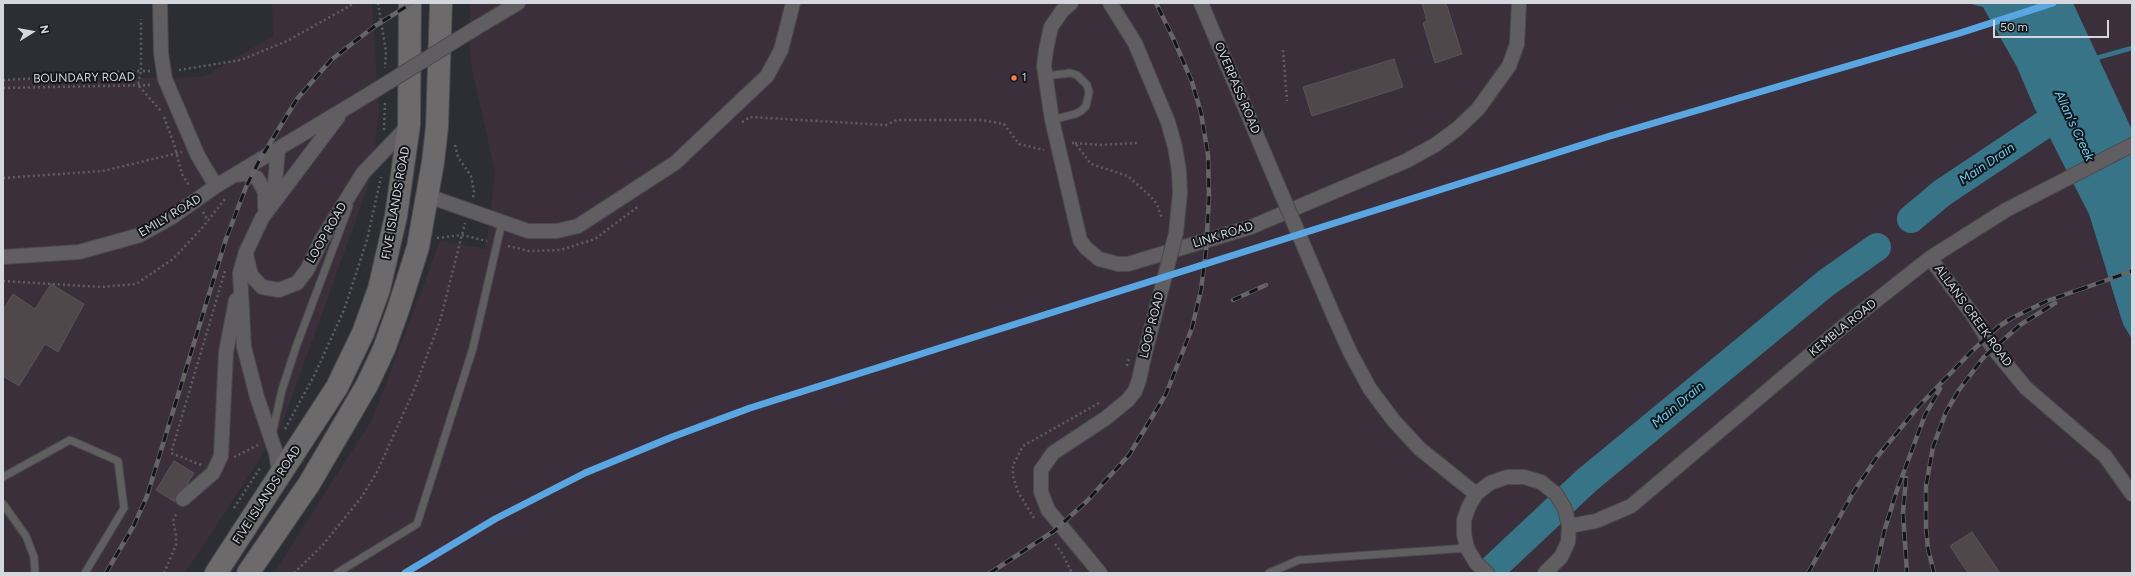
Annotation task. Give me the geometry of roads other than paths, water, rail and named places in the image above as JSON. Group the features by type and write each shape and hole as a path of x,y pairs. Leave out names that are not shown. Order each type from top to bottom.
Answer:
{"main road":[{"name":"FIVE ISLANDS ROAD","path":"216,573 280,477 337,387 363,333 379,289 389,252 400,191 409,125 410,3"},
{"path":"248,573 309,484 367,385 384,349 418,247 428,196 437,127 441,3"}],"street":[{"path":"160,3 164,75 194,146 216,186"},
{"path":"183,499 209,476 220,462 223,447 226,352 240,273 246,252 275,184 278,149 518,3"},
{"path":"428,196 528,231 557,231 578,226 675,163 767,76 781,50 793,3"},
{"name":"LINK ROAD","path":"1071,3 1062,11 1051,26 1044,66 1052,120 1060,148 1080,240 1086,248 1099,259 1118,264 1128,264 1251,227 1406,161 1435,145 1457,129 1478,109 1509,66 1517,44 1519,3"},
{"name":"LOOP ROAD","path":"1100,573 1048,510 1041,492 1041,470 1053,453 1106,418 1128,400 1134,391 1139,380 1176,233 1180,193 1179,171 1168,122 1135,43 1110,3"},
{"name":"OVERPASS ROAD","path":"1201,3 1332,312 1350,352 1370,389 1394,421 1420,449 1476,494"},
{"path":"263,215 343,110"},
{"name":"LOOP ROAD","path":"246,252 248,269 257,284 273,291 291,286 304,274 321,241 368,167 409,125"},
{"name":"KEMBLA ROAD","path":"1568,522 1596,521 1614,515 1636,502 1845,325 1930,258 2006,210 2132,145"},
{"name":"EMILY ROAD","path":"3,257 79,252 116,243 153,228 216,186 278,149"},
{"path":"234,175 249,175 259,181 265,192 263,215"},
{"name":"ALLANS CREEK ROAD","path":"1930,258 1973,315 1993,348 2022,382 2105,456 2132,494"},
{"path":"240,273 240,294 244,323 244,347 257,398 276,453 280,477"},
{"path":"225,383 228,364 244,323"},
{"path":"1487,573 1476,563 1467,548 1464,534 1464,520 1469,506 1476,494 1490,483 1507,477 1524,477 1541,482 1556,494 1565,509 1568,522 1568,542 1561,557 1550,570 1545,573"}],"lane":[{"path":"1046,76 1070,73 1077,75 1087,85 1089,92 1086,106 1076,114 1052,120"},
{"path":"271,438 282,390 296,347 308,312 331,256 356,184"},
{"path":"337,573 417,524 473,348 502,222"},
{"path":"3,477 70,440 118,461 124,508 85,573"},
{"path":"3,504 26,536 34,557 35,573"},
{"path":"1269,573 1299,560 1467,548"}],"water":[{"name":"Allan's Creek","path":"1967,3 2073,3 2132,130 2132,339 2123,324 2089,214 2034,107 2017,67 1983,7"}],"waterway":[{"path":"2093,59 2132,48"},
{"name":"Main Drain","path":"1911,219 1942,193 2065,111"},
{"name":"Main Drain","path":"1488,573 1587,480 1826,283 1877,247"}],"railway":[{"path":"106,573 134,525 147,496 226,239 246,187 259,161 297,99 331,60 375,26 412,3"},
{"path":"990,573 1054,531 1086,502 1129,455 1166,394 1192,328 1201,290 1206,251 1209,197 1208,155 1201,113 1192,82 1156,3"},
{"path":"2079,290 2132,271"},
{"path":"1233,300 1266,285"},
{"path":"1808,573 1853,493 1877,457 1918,407 1972,351 1998,327 2012,318 2047,301 2084,288"},
{"path":"1934,573 1928,549 1926,527 1926,486 1933,447 1946,412 1959,390 1983,358 2020,325 2055,303"},
{"path":"1875,573 1884,532 1896,493 1925,415 1940,389"},
{"path":"1906,478 1903,513 1907,573"}],"place":[{"name":"1","path":"1014,78"}]}
